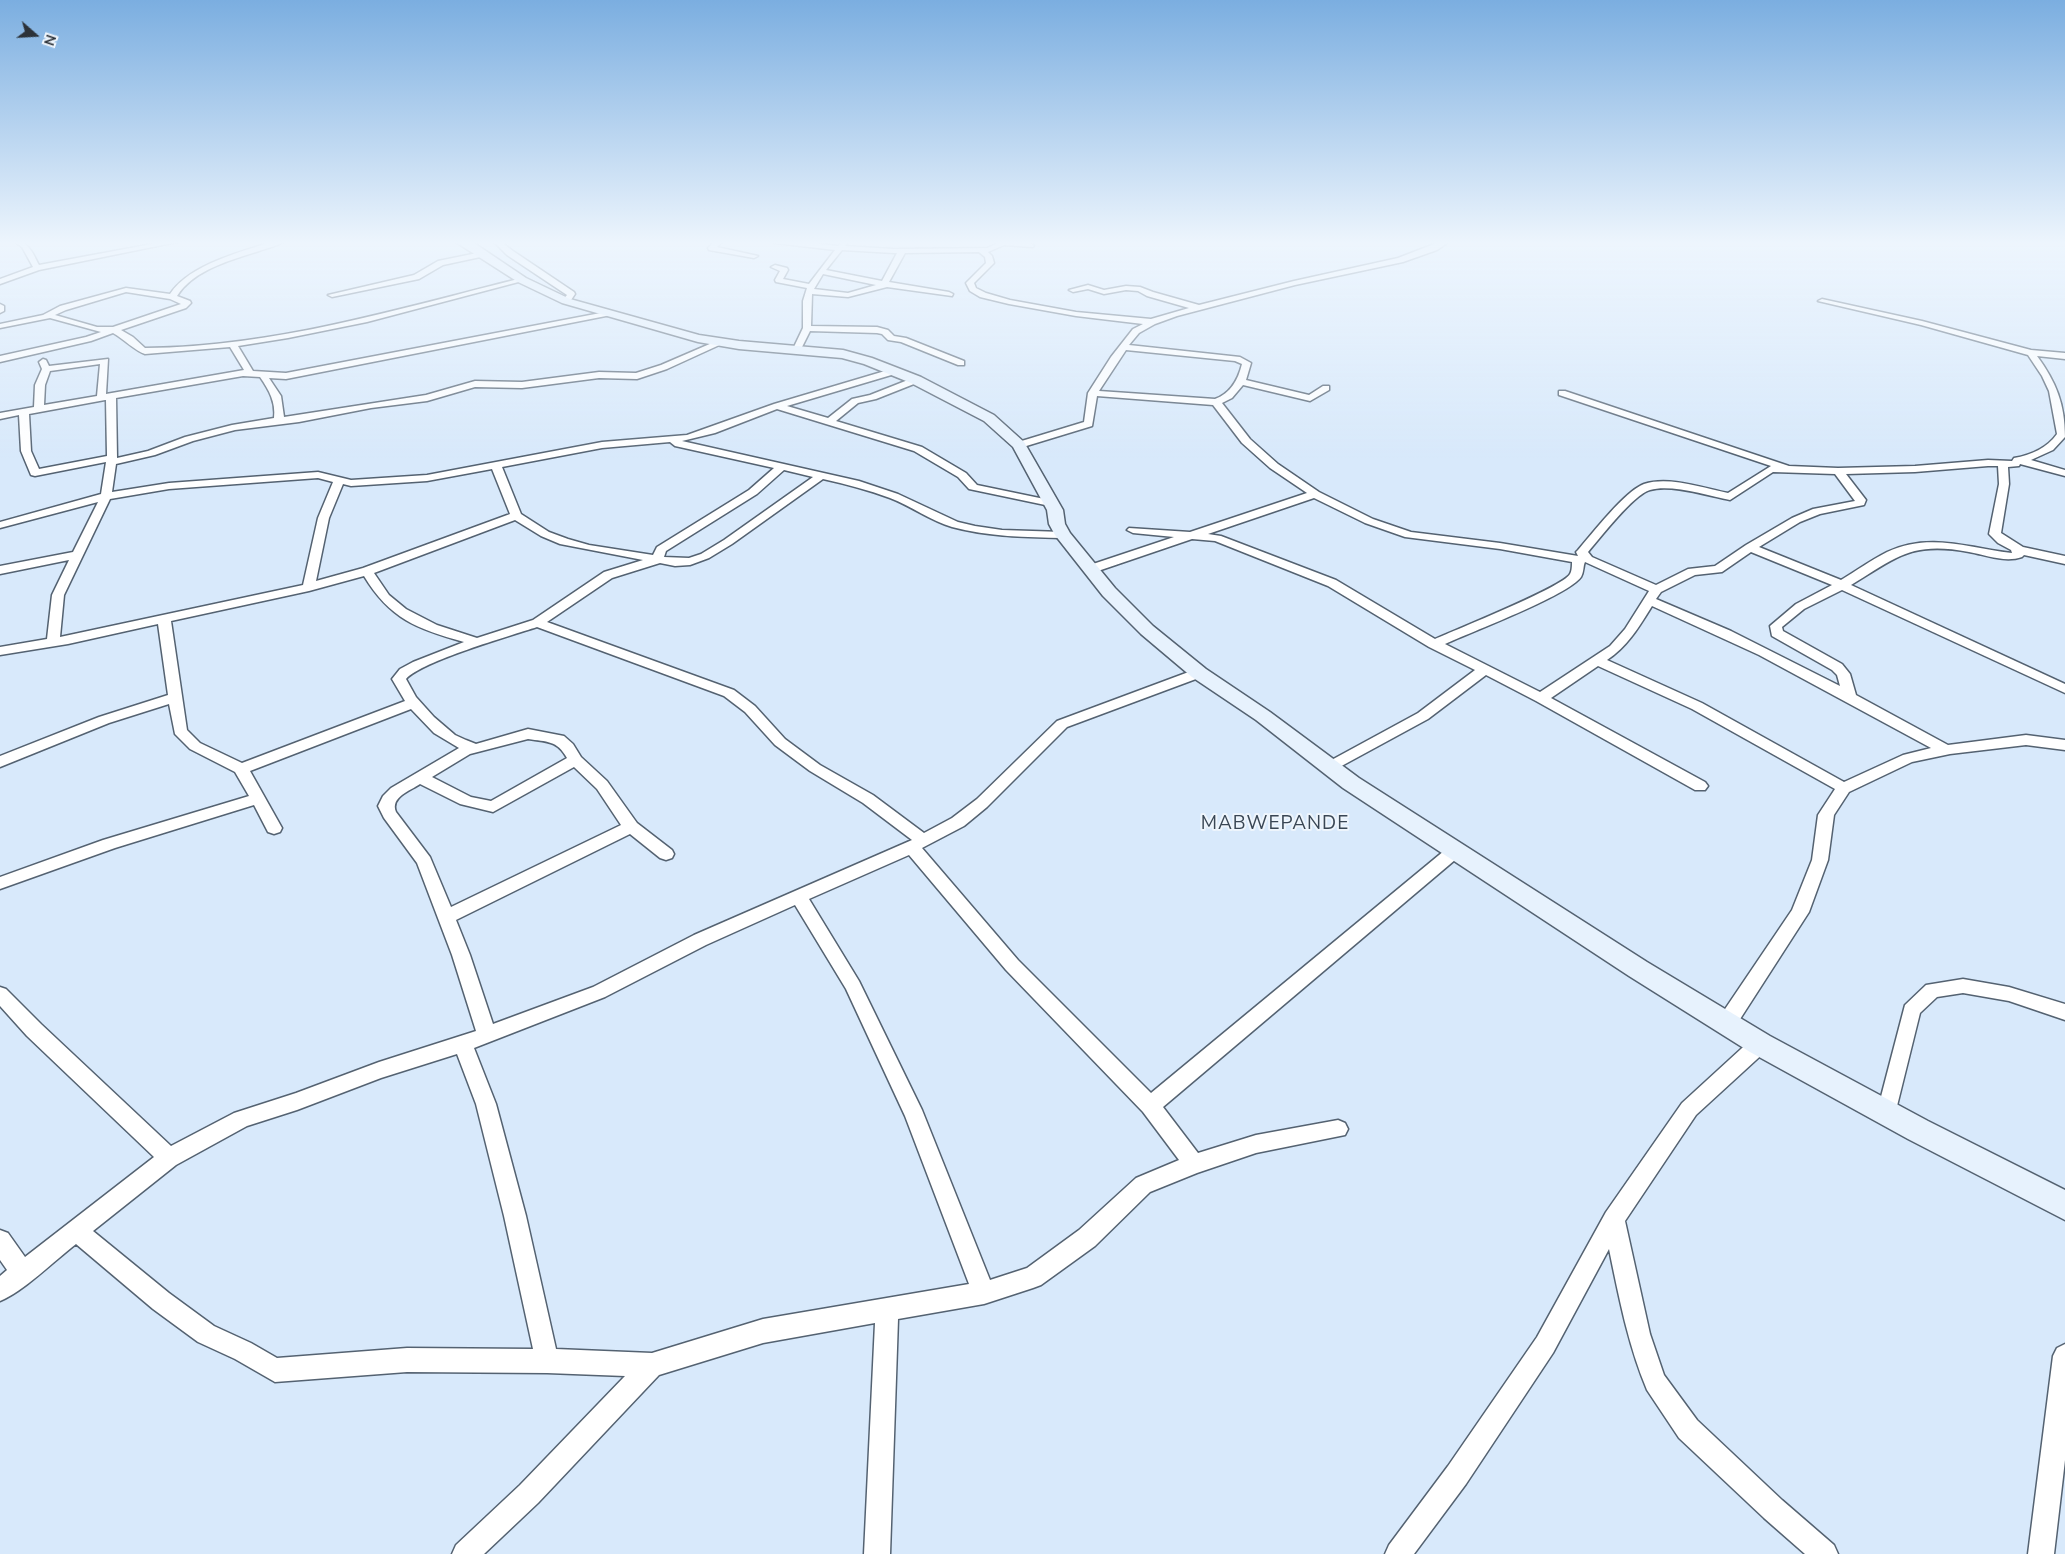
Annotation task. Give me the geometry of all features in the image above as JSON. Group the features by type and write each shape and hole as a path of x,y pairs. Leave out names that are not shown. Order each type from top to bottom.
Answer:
{"street":[{"path":"0,326 52,314"},
{"path":"0,359 38,351 114,330 160,314"},
{"path":"46,316 62,318 97,329 114,330 122,333 141,350 145,351 234,345 307,334 397,314"},
{"path":"0,416 250,373 286,376 608,314"},
{"path":"613,314 698,338 843,354 868,360 916,380 989,418 1019,445 1055,510 1057,524 1063,535 1108,592 1147,630 1199,673 1263,716 1351,783 1726,1024 1918,1130 2065,1206"},
{"path":"797,349 807,328 807,314"},
{"path":"1073,314 1152,322"},
{"path":"1019,445 1089,424 1092,393 1136,332 1152,322 1179,314"},
{"path":"1879,314 1922,323 2031,353 2065,356"},
{"path":"807,328 877,330 885,332 891,338 903,340 961,363"},
{"path":"24,412 26,451 35,474 151,453 226,429 279,420 299,419 371,405 427,398 484,383 522,385 598,375 637,376 664,367 722,342"},
{"path":"234,345 250,373"},
{"path":"1092,393 1216,402 1235,391 1241,382 1246,363 1244,361 1124,347"},
{"path":"38,351 46,369 40,385 39,409"},
{"path":"1434,644 1520,607 1568,583 1576,575 1582,558 1582,552 1589,543 1617,512 1646,487 1669,485 1730,498 1771,469 1838,471 1915,469 1984,463 2015,464 2018,460 2036,456 2059,439 2062,434 2061,409 2047,376 2031,353"},
{"path":"46,369 105,361 111,460 106,496 58,595 53,638 57,641"},
{"path":"0,525 106,496 170,486 312,475 327,476 339,481 367,483 427,478 602,445 666,441 712,431 777,406 896,371"},
{"path":"263,375 276,392 281,408 279,420"},
{"path":"829,422 855,401 874,397 916,380"},
{"path":"1241,382 1310,398 1326,388"},
{"path":"854,384 855,401"},
{"path":"1562,394 1792,470"},
{"path":"1216,402 1246,441 1294,482 1369,521 1409,535 1582,558 1850,697 1946,750"},
{"path":"777,406 918,449 962,475 973,487 1050,504"},
{"path":"666,441 855,483 894,496 926,512 961,526 1002,532 1063,535"},
{"path":"2018,460 2065,473"},
{"path":"2003,464 2004,484 1995,534 2003,542 2016,549 2065,560"},
{"path":"496,465 516,516 545,534 564,542 675,562 690,561 705,556 728,542 822,475"},
{"path":"666,854 631,827 602,785 575,760 568,747 559,738 528,734 473,750 471,747 464,746 443,733 405,693 399,679 405,672 418,665 477,642 537,623 608,575 657,560 662,549 753,492 783,466"},
{"path":"1541,698 1614,649 1630,631 1653,596 1692,572 1718,569 1750,547 1796,520 1817,511 1862,502 1838,471"},
{"path":"309,587 322,531 334,489 339,481"},
{"path":"1091,569 1315,494"},
{"path":"0,651 68,640 309,587 367,571 516,516"},
{"path":"1133,530 1194,534 1217,538 1332,583 1434,644 1541,698 1700,786"},
{"path":"1850,697 1843,674 1837,667 1777,633 1775,629 1790,612 1842,585 1895,552 1911,547 1946,544 2012,557 2018,555 2016,549"},
{"path":"1750,547 1842,585 2065,690"},
{"path":"0,570 78,554"},
{"path":"367,571 390,605 437,630 477,642"},
{"path":"164,618 180,731 195,746 241,769 274,828"},
{"path":"537,623 729,694 750,709 780,742 815,768 868,799 918,844 1012,966 1150,1106 1194,1164"},
{"path":"1597,661 1697,706 1844,788"},
{"path":"1331,766 1423,716 1484,670"},
{"path":"0,1290 77,1232 169,1158 241,1119 297,1101 379,1070 463,1044 599,992 700,940 918,844 958,822 982,803 1062,724 1199,673"},
{"path":"0,762 104,720 176,696"},
{"path":"241,769 414,703"},
{"path":"1726,1024 1800,912 1822,854 1826,815 1844,788 1908,758 1946,750 2026,740 2065,745"},
{"path":"471,747 396,792 388,800 386,806 389,814 424,861 446,917 487,1035"},
{"path":"421,778 455,795 493,807 575,760"},
{"path":"0,883 109,844 257,799"},
{"path":"446,917 631,827"},
{"path":"1150,1106 1456,850"},
{"path":"799,898 853,986 915,1116 984,1293"},
{"path":"1887,1112 1912,1010 1932,990 1963,986 2009,994 2065,1012"},
{"path":"0,994 34,1030 169,1158"},
{"path":"463,1044 491,1123 515,1216 547,1361"},
{"path":"1398,1554 1457,1475 1545,1345 1614,1219 1689,1109 1760,1044"},
{"path":"77,1232 161,1301 206,1334 243,1351 274,1370 321,1368 406,1360 547,1361 652,1365 763,1331 984,1293 1033,1277 1087,1238 1143,1185 1194,1164 1256,1144 1338,1129"},
{"path":"1614,1219 1638,1334 1655,1382 1688,1429 1773,1509 1825,1554"},
{"path":"0,1241 23,1273"},
{"path":"877,1554 887,1309"},
{"path":"2041,1554 2065,1356"},
{"path":"465,1554 529,1494 652,1365"}],"district":[{"name":"MABWEPANDE","path":"1275,824"}]}
